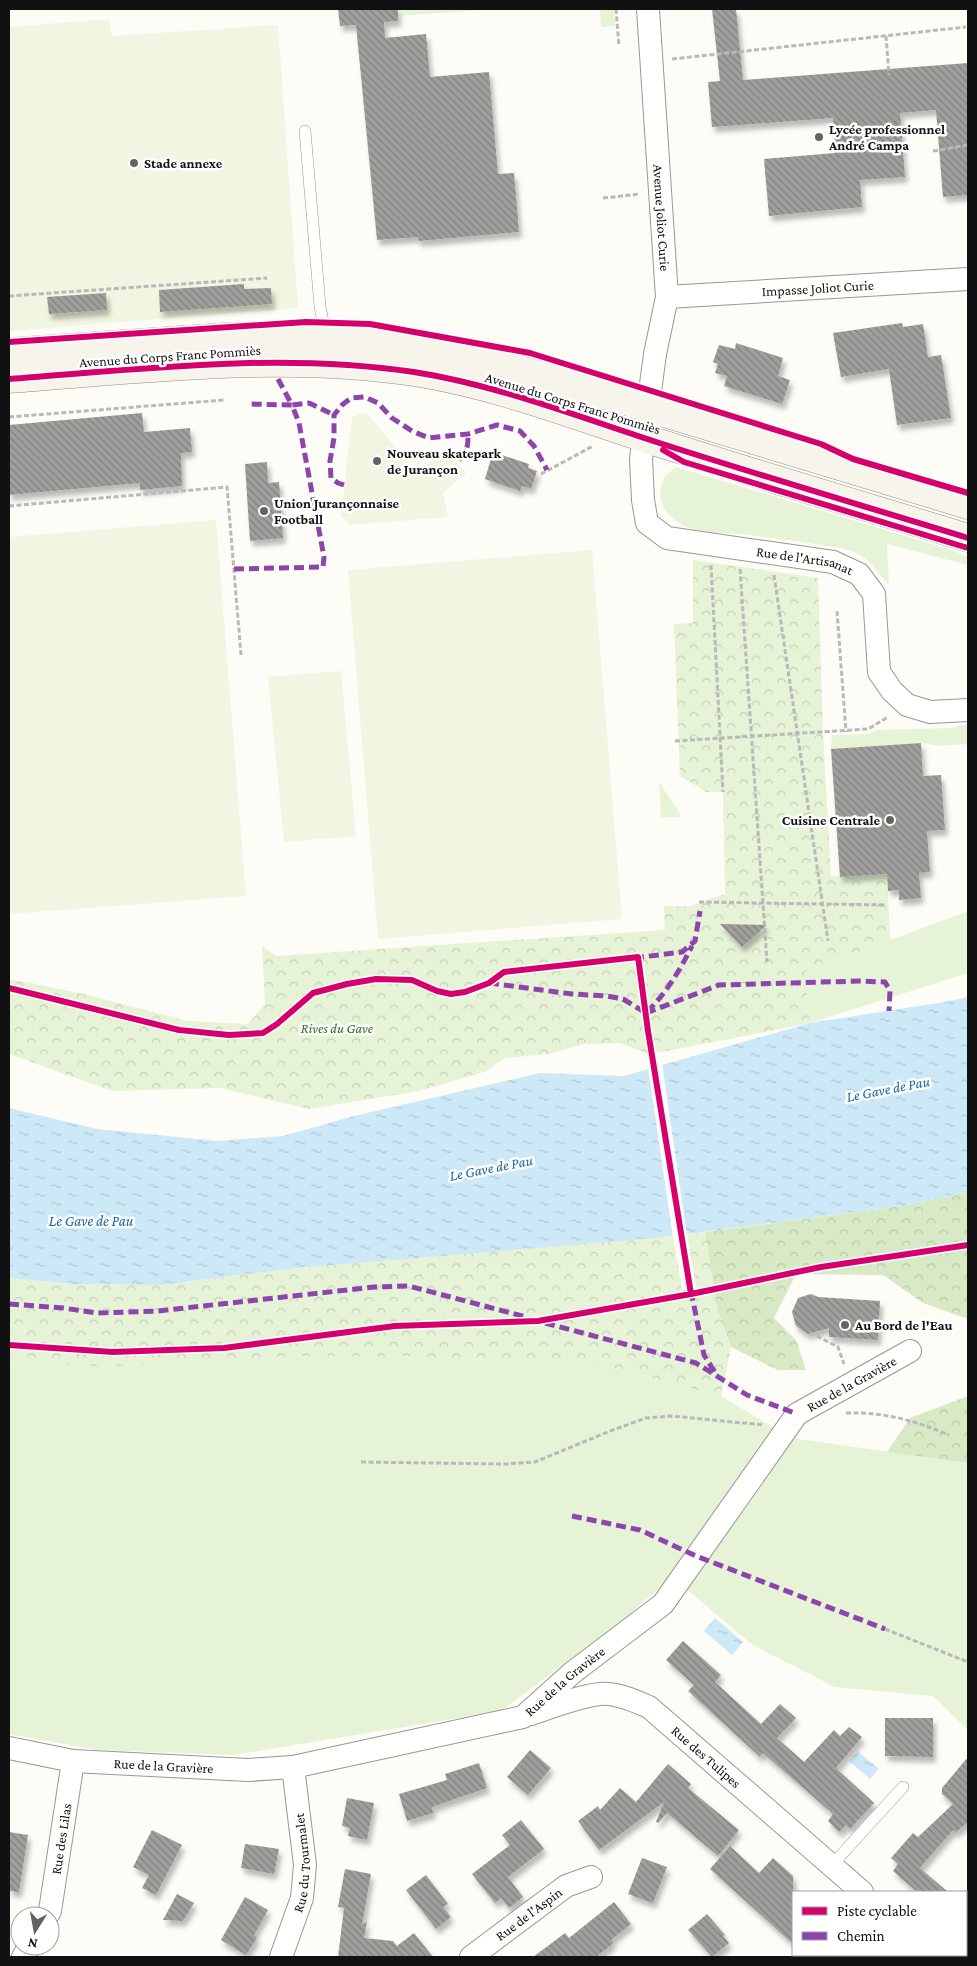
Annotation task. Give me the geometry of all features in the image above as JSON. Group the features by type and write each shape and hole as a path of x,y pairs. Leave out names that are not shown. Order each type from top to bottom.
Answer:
{"main road":[{"name":"Avenue du Corps Franc Pommiès","path":"9,352 226,337 326,337 376,340 448,351 536,374 646,424 968,538"},
{"name":"Avenue du Corps Franc Pommiès","path":"9,379 246,362 299,363 414,372 476,385 530,401 646,424 968,505"}],"street":[{"name":"Avenue Joliot Curie","path":"646,424 655,354 667,297 648,9"},
{"name":"Impasse Joliot Curie","path":"667,297 968,279"},
{"name":"Rue de l'Artisanat","path":"646,424 641,465 643,500 647,523 667,538 833,562 859,574 874,594 879,672 892,691 907,705 930,712 968,710"},
{"name":"Rue de la Gravière","path":"9,1748 73,1761 248,1770 293,1766 523,1716 572,1674 664,1604 797,1414 910,1351"},
{"name":"Rue des Tulipes","path":"523,1716 605,1693 623,1696 649,1707 861,1891"},
{"name":"Rue des Lilas","path":"51,1906 73,1761"},
{"name":"Rue du Tourmalet","path":"281,1957 302,1898 305,1865 293,1766"},
{"name":"Rue de l'Aspin","path":"471,1957 566,1886 591,1877"}],"lane":[{"path":"305,131 320,306 326,337"},
{"path":"832,1865 903,1787"}],"path":[{"path":"616,9 619,46"},
{"path":"652,62 966,27"},
{"path":"886,36 889,75"},
{"path":"932,151 968,145"},
{"path":"603,198 660,192"},
{"path":"9,296 267,278"},
{"path":"9,417 224,400"},
{"path":"541,474 599,444"},
{"path":"9,506 227,487 241,655"},
{"path":"711,544 723,792"},
{"path":"738,548 767,962"},
{"path":"771,553 828,941"},
{"path":"837,611 846,732"},
{"path":"675,741 846,732 868,729 907,705"},
{"path":"699,902 886,904"},
{"path":"817,1336 838,1347 853,1383"},
{"path":"361,1462 496,1464 535,1462 646,1418"},
{"path":"885,1629 968,1662"}],"green space":[{"path":"382,9 497,9 383,17"},
{"path":"600,9 614,9 615,26 601,27"},
{"name":"Stade annexe","path":"109,19 112,36 278,25 298,308 9,331 9,27"},
{"name":"Nouveau skatepark de Jurançon","path":"366,412 417,473 446,448 466,473 443,493 448,517 350,525 341,516 352,417"},
{"path":"676,467 952,550 968,557 968,565 887,544 889,586 865,558 848,550 802,542 698,530 685,526 672,518 663,506 661,499 660,492 665,477"},
{"path":"216,520 246,896 9,914 9,537"},
{"path":"592,550 622,919 378,939 348,570"},
{"name":"Rives du Gave","path":"693,560 818,578 823,733 831,876 887,874 890,940 805,972 810,1023 661,1052 646,1053 620,1043 584,1044 549,1054 505,1058 487,1071 419,1091 309,1109 220,1088 112,1091 9,1054 9,979 89,995 187,1021 248,1024 265,1004 262,946 276,956 665,930 664,906 691,906 725,894 723,792 706,792 680,776 674,624 693,623"},
{"path":"341,671 356,836 284,842 268,677"},
{"path":"968,725 968,744 940,746 921,743 831,749 832,735 869,734 875,730 953,728"},
{"path":"659,782 681,815 679,817 661,817"},
{"path":"968,911 968,973 810,1023 661,1052 646,961 805,972"},
{"path":"968,1192 968,1319 923,1303 883,1275 796,1274 774,1318 796,1340 806,1370 778,1370 731,1347 717,1309 705,1232 902,1206"},
{"path":"705,1232 717,1309 731,1347 721,1396 600,1365 396,1356 301,1356 106,1367 9,1362 9,1278 74,1284 160,1285 297,1268 673,1236 682,1290 696,1287 687,1234"},
{"path":"301,1356 396,1356 600,1365 721,1396 791,1438 968,1463 968,1730 933,1696 835,1687 754,1646 672,1577 624,1619 501,1711 234,1755 98,1750 9,1734 9,1362 106,1367"},
{"path":"968,1396 968,1463 887,1452 910,1418"}],"water":[{"name":"Le Gave de Pau","path":"968,997 968,1192 902,1206 655,1238 297,1268 160,1285 74,1284 9,1278 9,1108 97,1129 218,1141 283,1136 354,1116 540,1073 624,1076 810,1023"},
{"path":"715,1618 743,1642 732,1655 704,1631"},
{"path":"858,1751 879,1769 870,1779 849,1761"}],"pier":[{"path":"662,1063 687,1236 673,1238 648,1067"}],"building":[{"path":"338,9 398,9 398,21 384,22 385,38 426,34 430,77 489,72 498,174 514,173 519,232 419,241 418,237 377,240 356,25 340,26"},
{"path":"712,9 736,9 743,80 968,63 968,195 943,197 936,110 900,113 905,177 860,180 862,207 769,216 764,159 835,153 833,118 712,127 708,82 720,81"},
{"path":"244,284 244,289 271,288 272,304 160,312 159,290"},
{"path":"106,293 107,310 49,314 47,297"},
{"path":"902,323 903,327 923,324 928,357 941,355 951,418 897,425 889,369 841,377 833,333"},
{"path":"736,343 783,358 778,376 790,380 782,404 724,386 727,376 715,373 718,364 713,362 719,345 735,349"},
{"path":"142,413 144,432 190,428 192,452 181,453 182,486 140,490 140,483 9,495 9,425"},
{"path":"493,452 529,464 528,468 537,471 531,489 522,486 520,491 485,479"},
{"name":"Union Jurançonnaise Football","path":"267,462 268,483 279,482 283,538 250,541 245,464"},
{"name":"Cuisine Centrale","path":"921,743 923,776 941,775 945,830 927,831 930,872 919,873 921,898 899,900 899,890 888,891 887,874 840,877 831,749"},
{"path":"720,924 767,925 742,947"},
{"path":"811,1294 818,1297 880,1301 878,1340 829,1337 829,1328 808,1334 796,1326 792,1312 798,1298"},
{"path":"683,1641 721,1675 715,1682 761,1724 780,1704 796,1718 777,1738 804,1762 834,1730 840,1736 849,1727 862,1737 836,1768 874,1803 850,1829 846,1825 839,1832 828,1821 833,1814 763,1753 760,1757 688,1691 694,1685 666,1660"},
{"path":"885,1718 933,1718 933,1757 885,1756"},
{"path":"530,1750 551,1768 528,1795 507,1777"},
{"path":"968,1757 968,1822 956,1832 953,1830 920,1868 947,1891 916,1891 893,1871 898,1864 891,1858 913,1833 918,1837 953,1804 942,1794 942,1788"},
{"path":"479,1763 487,1788 432,1807 433,1813 407,1821 399,1794 447,1780 445,1774"},
{"path":"668,1764 691,1784 688,1788 739,1830 718,1856 667,1813 658,1823 656,1822 664,1802 599,1850 578,1821 598,1806 600,1810 620,1788 636,1802"},
{"path":"347,1798 374,1803 367,1840 348,1836 350,1828 342,1826"},
{"path":"521,1820 544,1849 508,1877 523,1897 509,1908 501,1898 495,1903 472,1874 510,1845 502,1835"},
{"path":"152,1830 182,1845 156,1895 142,1888 149,1875 133,1867"},
{"path":"9,1832 28,1835 19,1892 9,1891"},
{"path":"245,1844 279,1849 274,1874 241,1868"},
{"path":"730,1846 759,1873 773,1858 793,1876 792,1943 710,1869"},
{"path":"642,1858 667,1867 653,1903 628,1894"},
{"path":"345,1869 371,1874 362,1925 367,1921 364,1938 393,1941 397,1946 414,1933 433,1957 338,1957 344,1908 338,1907"},
{"path":"426,1875 448,1904 443,1907 451,1917 436,1929 406,1890"},
{"path":"177,1894 194,1903 183,1921 163,1920"},
{"path":"245,1897 268,1910 254,1935 257,1938 246,1955 221,1940"},
{"path":"614,1902 631,1924 611,1940 614,1943 596,1957 533,1957 565,1933 569,1938"},
{"path":"707,1914 725,1935 723,1936 729,1943 712,1957 688,1930"}],"marked path":[{"path":"278,379 292,405 309,403 334,415"},
{"path":"344,485 331,478 330,461 334,438 334,415 351,398 365,397 378,403 392,418 412,431 429,438 468,434 497,425 520,431 534,446 547,470"},
{"path":"234,569 323,567 324,557 299,423 292,405 247,404"},
{"path":"459,460 467,448 468,434"},
{"path":"634,958 682,952 695,941 700,911"},
{"path":"647,1012 661,997 683,964 692,946"},
{"path":"646,1013 719,985 860,981 885,982 890,991 889,1011"},
{"path":"489,983 623,999 646,1013"},
{"path":"9,1304 63,1308 97,1313 158,1311 374,1287 409,1286 526,1317"},
{"path":"691,1291 704,1355 716,1374"},
{"path":"545,1323 696,1363 747,1395 797,1414"},
{"path":"572,1516 640,1530 696,1556 885,1629"}],"cycle path":[{"path":"9,342 306,322 370,324 530,353 821,444 853,459 968,493"},
{"path":"9,379 160,367 262,363 313,363 414,372 447,378 513,395 711,460 968,538"},
{"path":"663,450 684,462 968,548"},
{"path":"9,988 179,1030 229,1035 263,1033 277,1024 313,993 347,984 376,979 412,980 437,991 451,994 465,992 489,983 504,972 638,957 648,1031 691,1294"},
{"path":"9,1345 113,1352 224,1348 395,1326 538,1321 691,1294 821,1267 968,1245"}],"place":[{"name":"Lycée professionnel André Campa","path":"819,137"},
{"name":"Stade annexe","path":"134,163"},
{"name":"Nouveau skatepark de Jurançon","path":"377,461"},
{"name":"Union Jurançonnaise Football","path":"264,511"},
{"name":"Cuisine Centrale","path":"890,820"},
{"name":"Au Bord de l'Eau","path":"845,1325"}]}
